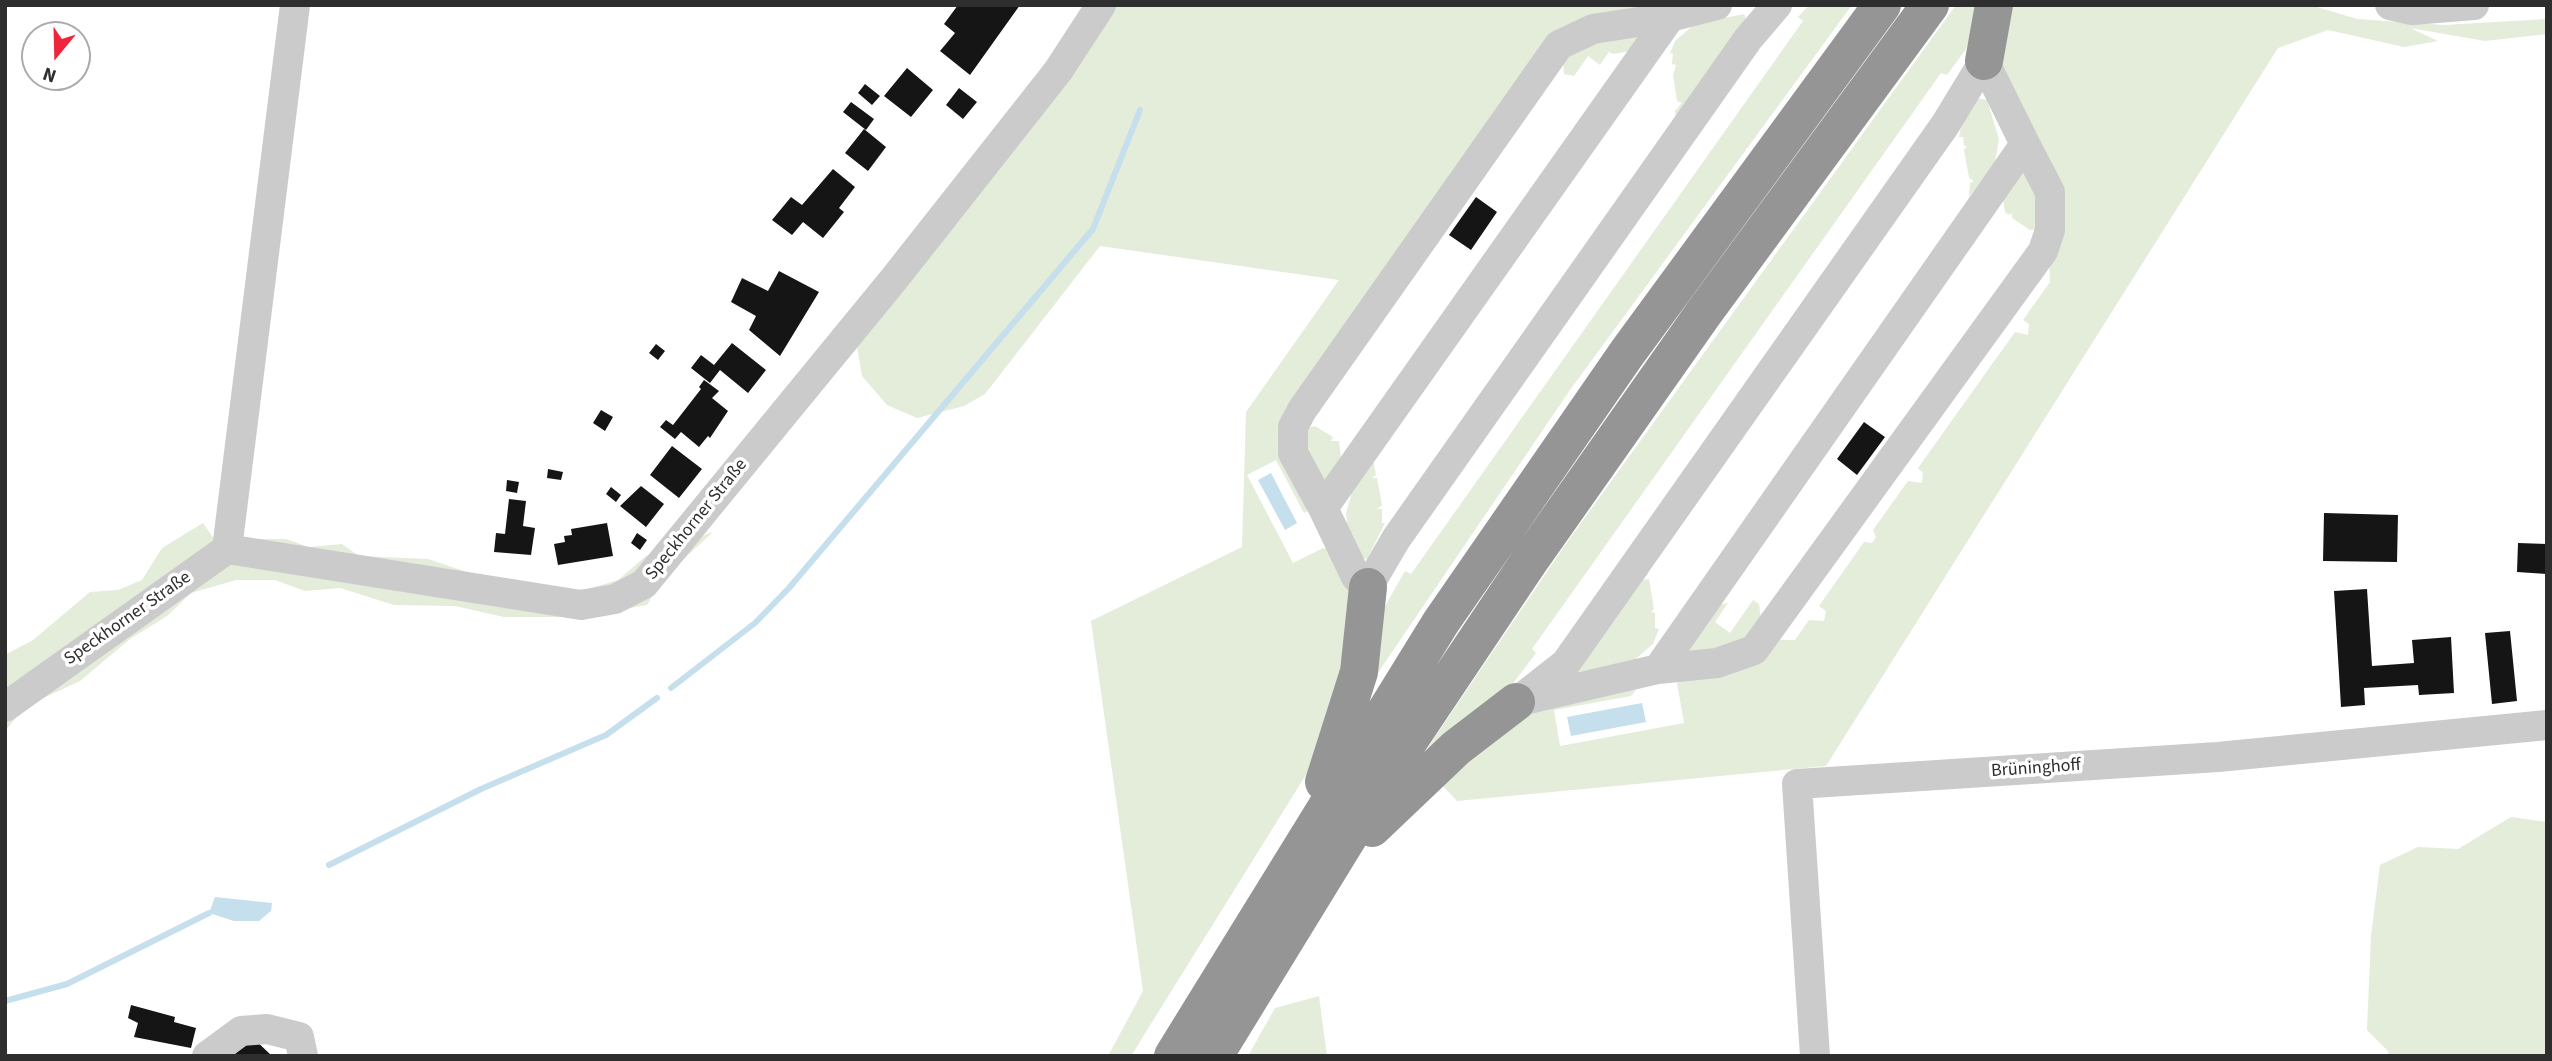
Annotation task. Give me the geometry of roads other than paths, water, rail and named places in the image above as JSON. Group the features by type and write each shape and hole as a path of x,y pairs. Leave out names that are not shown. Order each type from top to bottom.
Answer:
{"highway":[{"path":"1173,1056 1441,622 1628,353 1882,5"},
{"path":"1214,1056 1391,769 1530,560 1711,303 1930,5"},
{"path":"1984,61 1994,5"},
{"path":"1306,838 1359,671 1368,587"},
{"path":"1322,879 1401,798 1456,748 1516,702"}],"street":[{"path":"228,549 295,5"},
{"name":"Speckhorner Straße","path":"5,707 228,549 581,605 615,599 644,584 894,279 1058,71 1101,5"},
{"path":"1717,5 1670,17 1593,29 1572,36 1559,45 1297,418 1293,427 1293,453 1356,577 1368,587 1396,539 1740,51 1777,5"},
{"path":"2390,5 2412,10 2473,5"},
{"path":"1323,508 1670,17"},
{"path":"1516,702 1658,669 1717,663 1754,650 2043,251 2050,230 2050,192 1984,61"},
{"path":"1516,702 1566,663 1945,125 1984,61"},
{"path":"1658,669 2025,144"},
{"name":"Brüninghoff","path":"1815,1056 1797,784 2218,757 2547,725"},
{"path":"207,1056 242,1031 267,1029 299,1037 303,1056"}],"water":[{"path":"1271,473 1297,523 1285,530 1258,480"},
{"path":"1642,703 1646,722 1571,736 1567,717"},
{"path":"215,897 272,903 271,911 259,921 234,921 209,913"}],"waterway":[{"path":"671,688 755,623 789,588 1093,229 1140,110"},
{"path":"329,865 481,789 606,735 657,698"},
{"path":"5,1001 67,984 209,913"}]}
